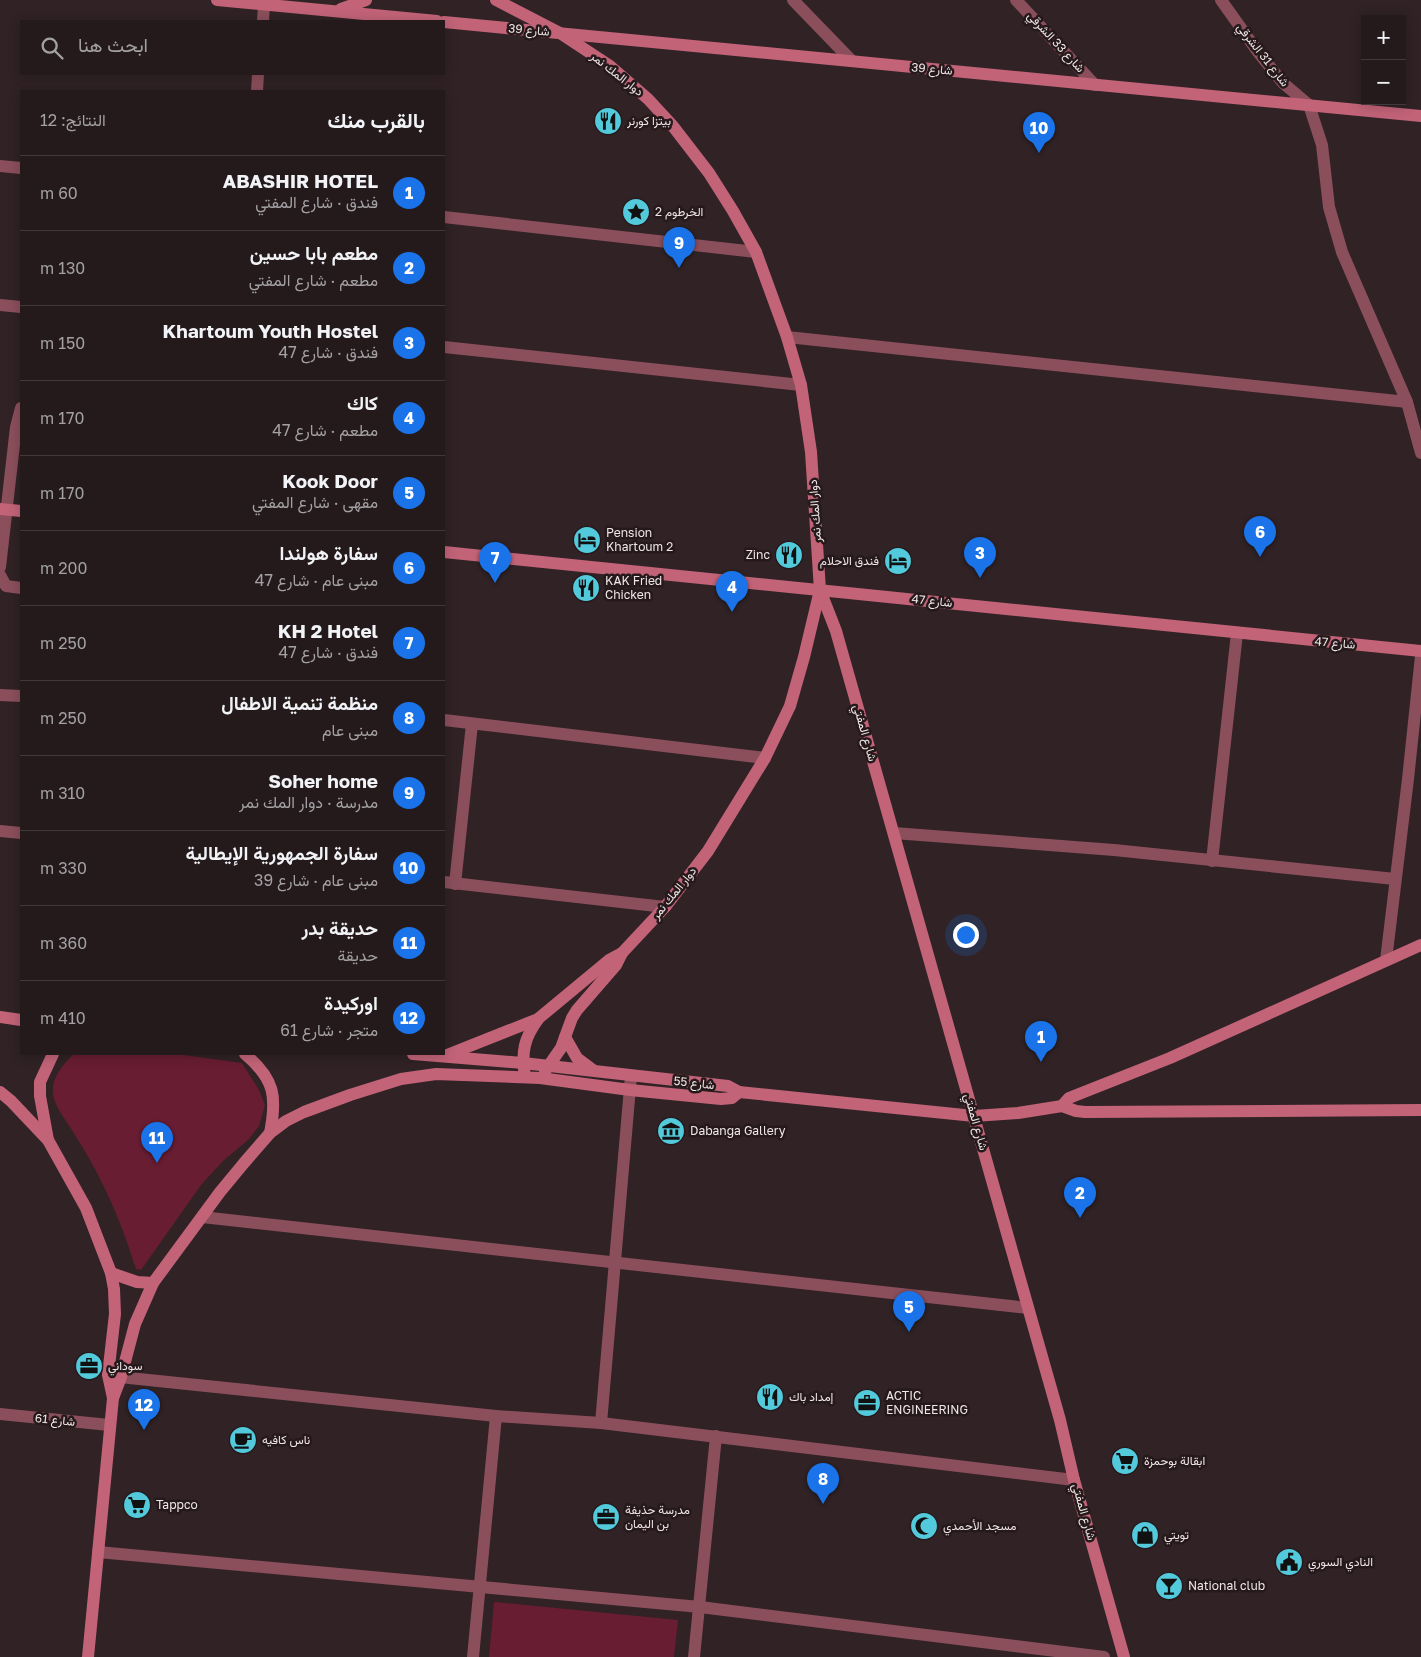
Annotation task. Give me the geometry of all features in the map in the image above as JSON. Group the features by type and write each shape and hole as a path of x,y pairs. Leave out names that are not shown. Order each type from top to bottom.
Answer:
{"street":[{"path":"217,0 427,20"},
{"path":"334,11 366,0"},
{"name":"دوار المك نمر","path":"496,0 560,33 610,66 648,99 672,124 734,211 756,252 787,337 801,385 812,452 820,590 790,706 765,758 708,851 665,907 622,953 609,960 539,1018 526,1039 523,1063 525,1076"},
{"path":"793,0 852,61"},
{"name":"شارع 33 الشرقي","path":"1016,0 1095,85"},
{"name":"شارع 31 الشرقي","path":"1221,0 1283,83 1309,105"},
{"path":"263,20 264,5"},
{"name":"شارع 39","path":"445,22 1421,116"},
{"path":"257,90 258,75"},
{"path":"1309,105 1322,145 1329,207 1342,252 1407,402 1421,453"},
{"path":"0,166 20,168"},
{"path":"445,217 756,252"},
{"path":"0,305 20,307"},
{"path":"787,337 1407,402"},
{"path":"445,347 801,385"},
{"path":"0,567 4,510 16,427 20,412"},
{"path":"4,510 20,511"},
{"name":"شارع 47","path":"445,552 1421,651"},
{"path":"0,575 6,586 20,588"},
{"name":"شارع المفتي","path":"820,590 836,631 894,833 1060,1420 1074,1480 1124,1657"},
{"path":"1212,861 1237,633"},
{"path":"1386,960 1421,656"},
{"path":"0,695 20,696"},
{"path":"445,720 765,758"},
{"path":"472,724 449,883 665,907"},
{"path":"0,830 20,832"},
{"path":"894,833 1105,850 1395,879"},
{"path":"1421,945 1170,1058 1069,1098 1062,1106 1085,1112 1421,1110"},
{"path":"540,1078 561,1048 572,1018 577,1010 616,965 622,953"},
{"path":"0,1017 20,1020"},
{"path":"445,1056 539,1018"},
{"path":"565,1037 577,1058 598,1072"},
{"path":"48,1140 40,1096 40,1082 53,1055"},
{"path":"247,1055 264,1073 273,1095 274,1107 270,1134"},
{"name":"شارع 55","path":"429,1055 523,1063 728,1086 739,1092 974,1116 1018,1114 1062,1106"},
{"path":"88,1657 113,1398 121,1377 135,1324 153,1283 220,1192 270,1134 286,1121 304,1112 350,1095 401,1079 436,1074 525,1076 630,1090 721,1099 732,1098 739,1092"},
{"path":"601,1423 631,1076"},
{"path":"0,1092 48,1140 86,1208 111,1273 114,1289 114,1314 108,1375 113,1398"},
{"path":"1080,1094 1085,1112"},
{"path":"202,1216 1028,1308"},
{"path":"111,1273 137,1282 153,1283"},
{"path":"108,1375 496,1416 601,1423 1074,1480"},
{"name":"شارع 61","path":"0,1414 110,1425"},
{"path":"473,1657 496,1416"},
{"path":"694,1657 716,1436"},
{"path":"98,1552 700,1607 1104,1657"}],"shaded area":[{"path":"73,1055 183,1055 242,1063 259,1090 265,1105 259,1126 249,1139 223,1161 201,1185 141,1270 136,1269 116,1213 100,1179 58,1109 54,1099 55,1079 63,1065"},
{"path":"494,1602 678,1620 674,1657 489,1657"}],"place":[{"name":"بيتزا كورنر","path":"608,121"},
{"name":"سفارة الجمهورية الإيطالية","path":"1039,153"},
{"name":"الخرطوم 2","path":"636,212"},
{"name":"Soher home","path":"679,268"},
{"name":"Pension Khartoum 2","path":"587,540"},
{"name":"Zinc","path":"789,555"},
{"name":"سفارة هولندا","path":"1260,557"},
{"name":"فندق الاحلام","path":"898,561"},
{"name":"Khartoum Youth Hostel","path":"980,578"},
{"name":"KH 2 Hotel","path":"495,583"},
{"name":"KAK Fried Chicken","path":"586,588"},
{"name":"كاك","path":"732,612"},
{"name":"ABASHIR HOTEL","path":"1041,1062"},
{"name":"Dabanga Gallery","path":"671,1131"},
{"name":"حديقة بدر","path":"157,1163"},
{"name":"مطعم بابا حسين","path":"1080,1218"},
{"name":"Kook Door","path":"909,1332"},
{"name":"سوداني","path":"89,1366"},
{"name":"إمداد باك","path":"770,1397"},
{"name":"ACTIC ENGINEERING","path":"867,1403"},
{"name":"اوركيدة","path":"144,1430"},
{"name":"ناس كافيه","path":"243,1440"},
{"name":"ابقالة بوحمزة","path":"1125,1461"},
{"name":"منظمة تنمية الاطفال","path":"823,1504"},
{"name":"Tappco","path":"137,1505"},
{"name":"مدرسة حذيفة بن اليمان","path":"606,1517"},
{"name":"مسجد الأحمدي","path":"924,1526"},
{"name":"تويتي","path":"1145,1535"},
{"name":"النادي السوري","path":"1289,1562"},
{"name":"National club","path":"1169,1586"}]}
